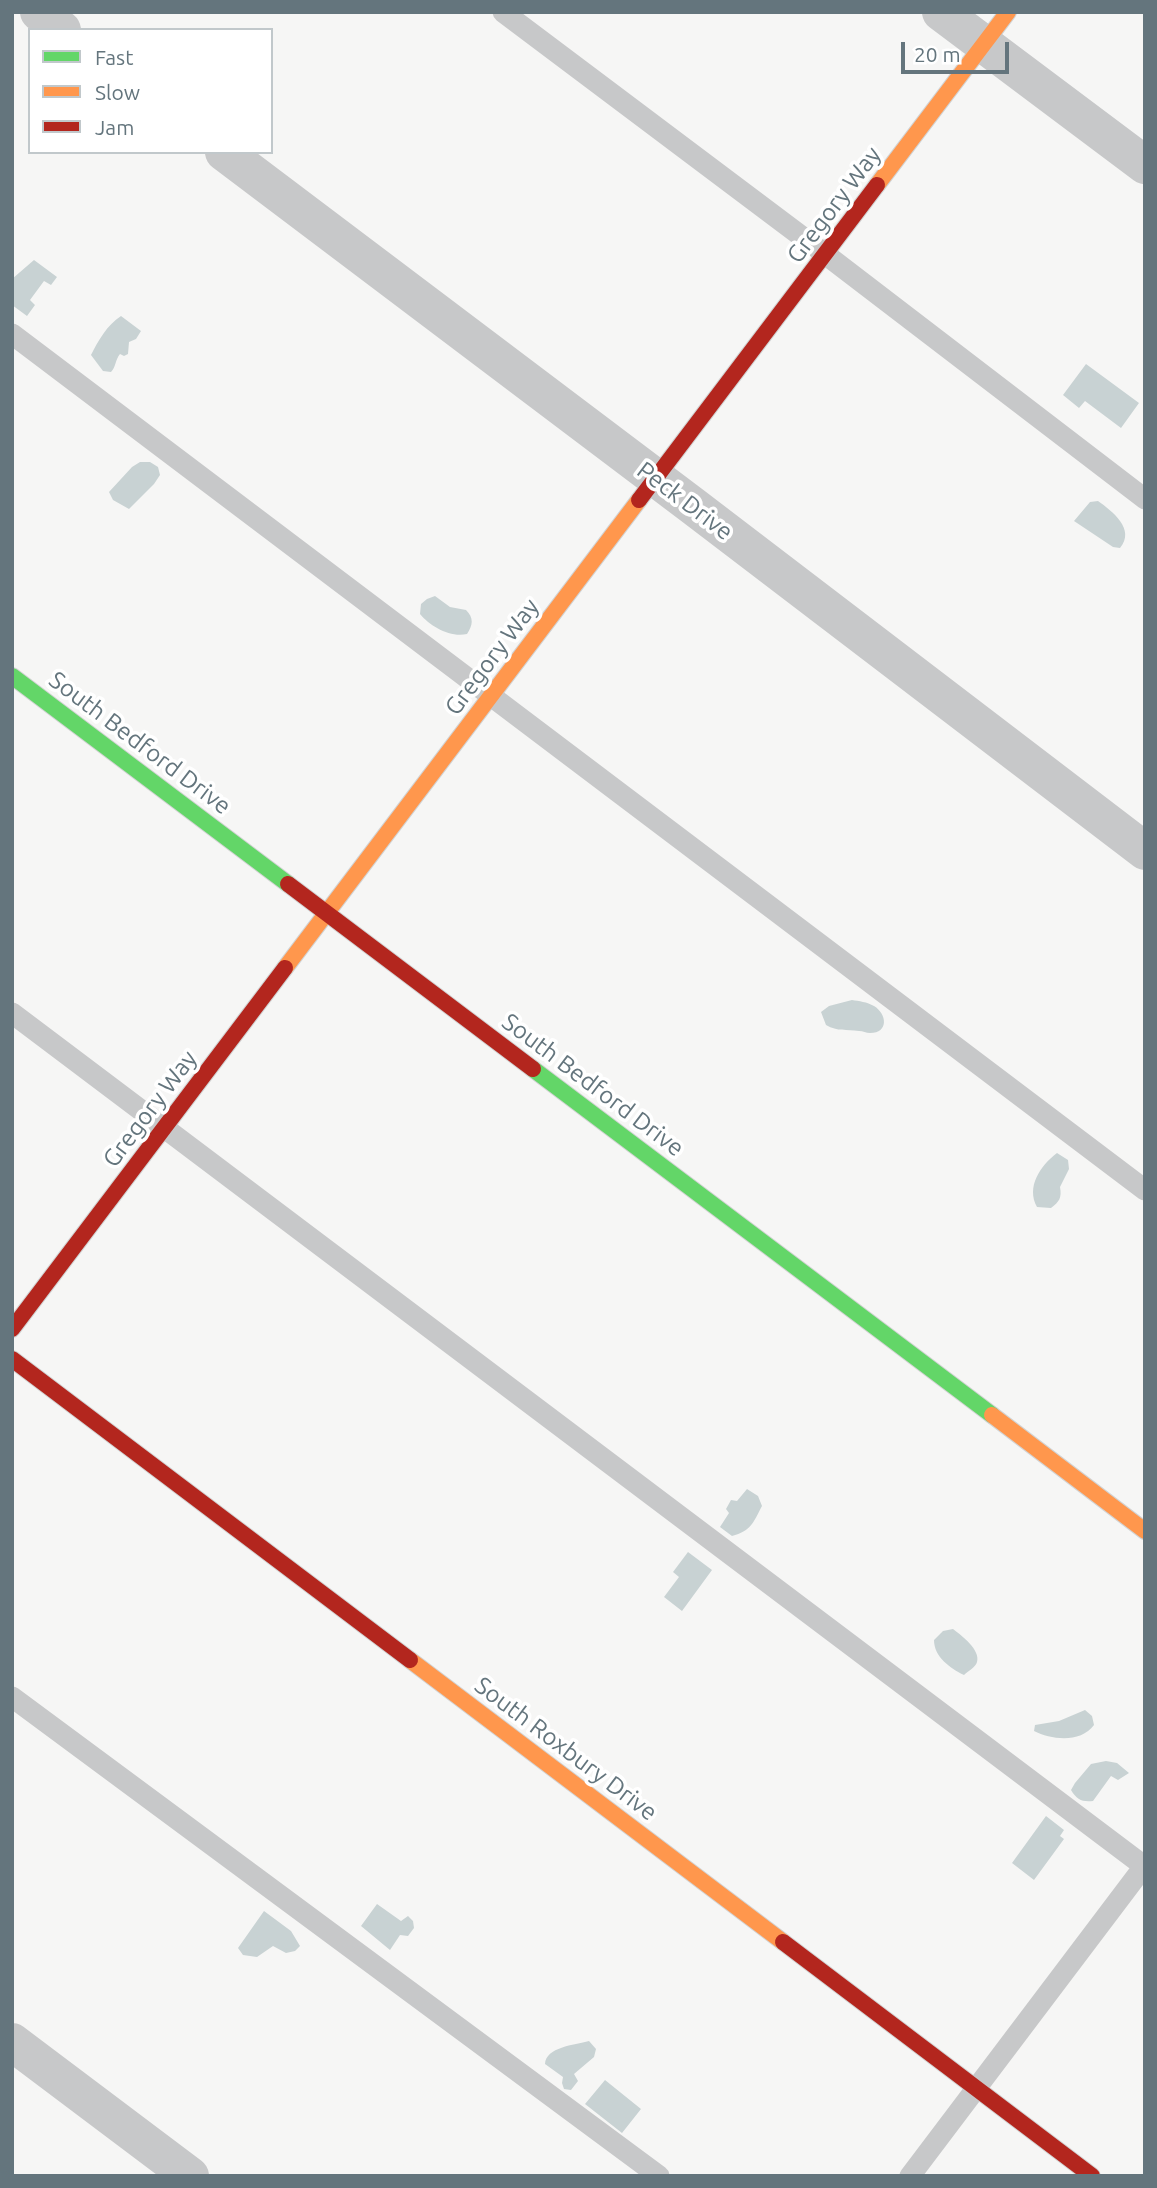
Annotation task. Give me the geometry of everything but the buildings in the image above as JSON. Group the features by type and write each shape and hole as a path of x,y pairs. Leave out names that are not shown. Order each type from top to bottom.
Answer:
{"street":[{"path":"39,12 59,28"},
{"path":"941,12 1145,166"},
{"name":"Gregory Way","path":"12,1329 1007,12"},
{"name":"Peck Drive","path":"227,154 1145,851"},
{"name":"South Bedford Drive","path":"12,676 1145,1531"},
{"name":"South Roxbury Drive","path":"12,1359 1092,2176"},
{"path":"12,2042 190,2176"}],"lane":[{"path":"503,12 1145,499"},
{"path":"12,334 1145,1190"},
{"path":"12,1013 1144,1866 910,2176"},
{"path":"12,1698 659,2176"}],"shaded area":[{"path":"34,260 57,277 51,285 44,281 30,300 35,305 27,316 12,305 12,279"},
{"path":"121,316 141,331 136,339 129,342 128,354 120,354 111,372 103,371 91,355 107,329"},
{"path":"1086,364 1139,403 1121,428 1085,401 1079,408 1063,395"},
{"path":"140,462 150,462 158,467 160,475 129,509 113,500 109,492"},
{"path":"1098,501 1115,515 1124,527 1124,541 1120,548 1113,547 1074,521 1090,502"},
{"path":"435,596 450,607 469,613 472,622 467,634 441,630 420,614 421,604"},
{"path":"852,1000 878,1009 882,1014 883,1027 869,1033 826,1025 821,1012 829,1006"},
{"path":"1057,1153 1068,1160 1069,1169 1060,1187 1061,1194 1051,1208 1037,1207 1033,1192 1036,1177"},
{"path":"747,1489 758,1496 762,1506 747,1529 732,1536 720,1527 729,1513 726,1509 731,1500 737,1501"},
{"path":"688,1552 712,1570 682,1611 664,1597 679,1577 673,1572"},
{"path":"953,1629 970,1643 977,1657 975,1666 964,1675 944,1661 935,1646 934,1640 943,1631"},
{"path":"1085,1710 1092,1716 1094,1725 1082,1735 1057,1738 1034,1731 1035,1725 1059,1721"},
{"path":"1106,1761 1117,1763 1129,1773 1118,1780 1111,1776 1093,1801 1078,1798 1071,1790 1075,1783 1091,1764"},
{"path":"1046,1816 1064,1830 1060,1836 1064,1839 1034,1880 1012,1863"},
{"path":"377,1904 401,1921 408,1916 413,1921 414,1928 408,1936 400,1935 390,1950 361,1926"},
{"path":"264,1911 291,1931 300,1946 295,1951 286,1953 273,1946 257,1957 243,1955 238,1948"},
{"path":"589,2041 596,2049 594,2057 574,2074 578,2081 571,2090 564,2089 563,2077 545,2064 547,2058 555,2050"},
{"path":"605,2080 641,2109 622,2133 585,2104"}],"traffic: fast":[{"path":"12,676 288,884"},
{"path":"533,1069 992,1415"}],"traffic: slow":[{"path":"877,185 1008,12"},
{"path":"285,968 639,500"},
{"path":"992,1415 1145,1531"},
{"path":"410,1660 783,1942"}],"traffic: jam":[{"path":"639,500 877,185"},
{"path":"288,884 533,1069"},
{"path":"12,1329 285,968"},
{"path":"12,1359 410,1660"},
{"path":"783,1942 1092,2176"}]}
